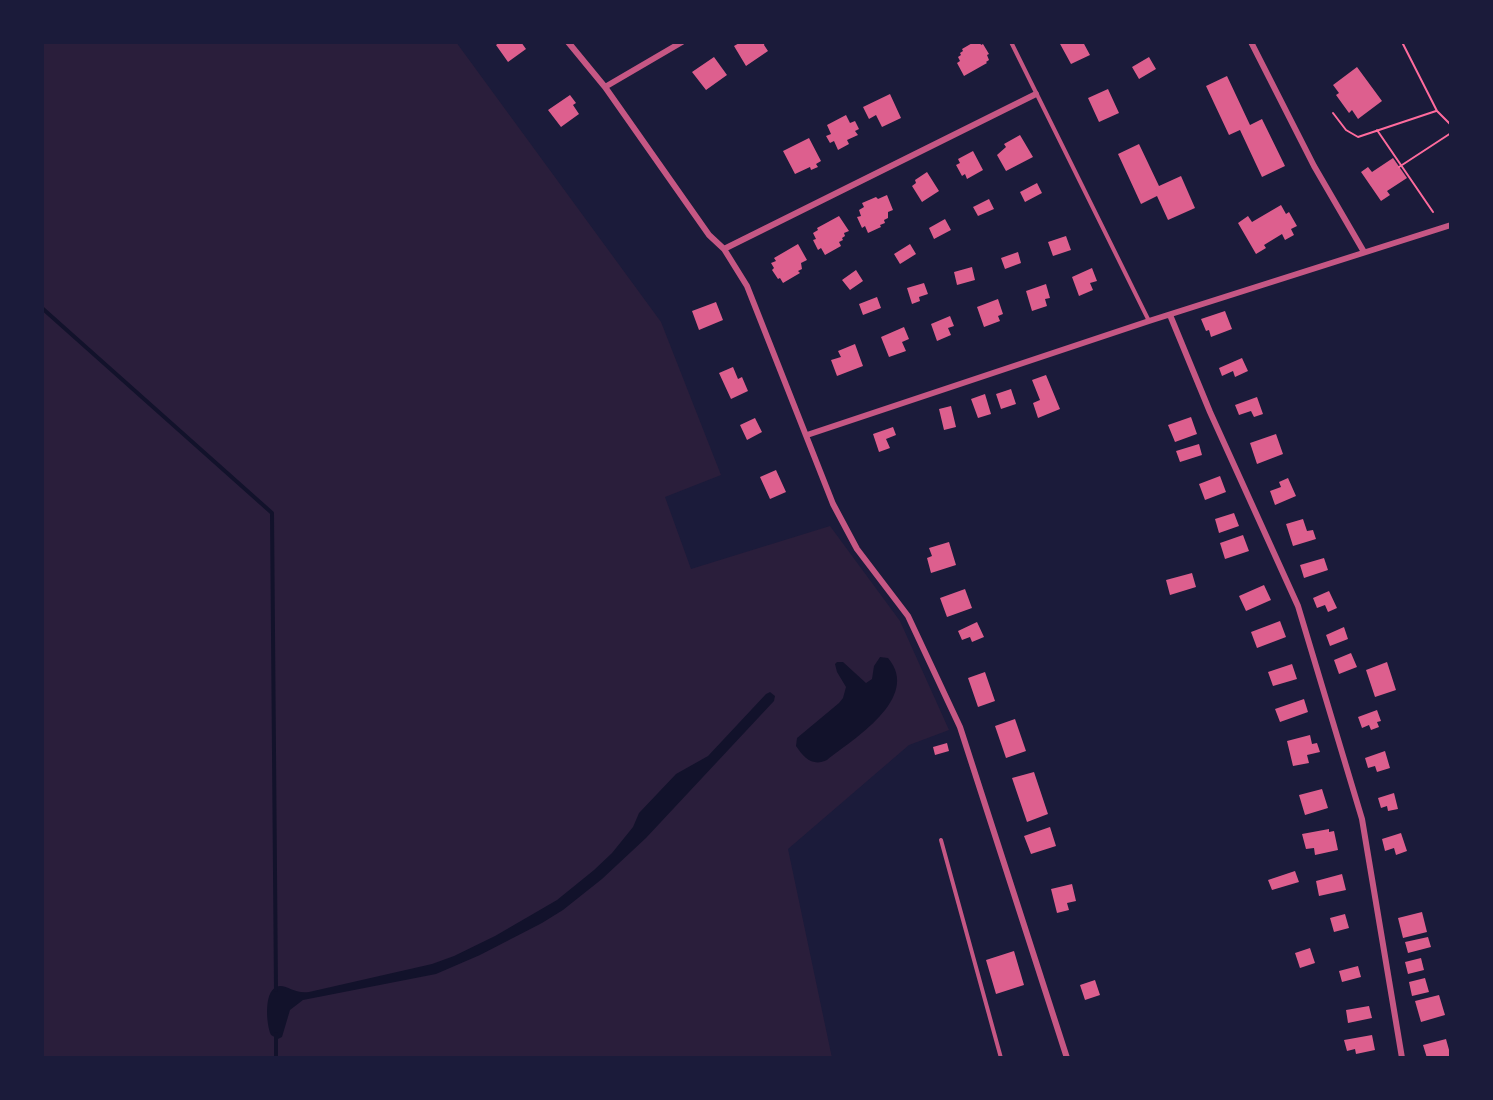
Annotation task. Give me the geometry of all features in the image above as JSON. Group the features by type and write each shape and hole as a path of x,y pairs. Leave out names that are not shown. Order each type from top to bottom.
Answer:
{"street":[{"path":"568,42 605,87 710,235 724,249 747,286 833,504 857,549 908,616 960,727 1066,1058"},
{"path":"605,87 682,42"},
{"path":"1251,42 1314,166 1364,252"},
{"path":"724,249 1036,94"},
{"path":"807,435 1149,321 1451,225"},
{"path":"1170,315 1210,412 1298,606 1362,819 1402,1058"}],"lane":[{"path":"1011,42 1149,321"},
{"path":"940,840 1001,1058"}],"path":[{"path":"1402,42 1436,111 1451,125"},
{"path":"1334,113 1346,130 1358,137 1436,111"},
{"path":"1377,130 1400,167 1433,212"},
{"path":"1400,167 1451,133"}],"shaded area":[{"path":"42,42 456,42 661,322 721,475 665,497 691,569 830,526 900,621 949,730 909,745 788,849 832,1058 42,1058"},
{"path":"880,657 888,658 896,673 896,688 890,703 866,729 827,760 813,762 806,758 796,746 797,738 843,698 846,687 835,664 843,662 866,683 872,679 874,666"},
{"path":"770,692 775,696 774,701 646,838 602,879 563,910 480,955 436,974 303,1000 290,1010 282,1037 278,1039 271,1035 267,1007 268,999 275,988 283,986 300,992 309,992 432,964 495,936 557,900 612,853 633,827 639,813 676,774 708,756"}],"building":[{"path":"500,42 521,42 526,49 508,62 496,45"},
{"path":"741,42 765,42 764,45 768,51 746,66 734,46"},
{"path":"974,42 983,44 989,54 987,55 989,60 964,76 957,63 960,61 958,57 962,49"},
{"path":"1059,42 1083,42 1090,55 1071,64"},
{"path":"714,57 727,75 706,90 692,72"},
{"path":"1149,57 1156,69 1139,79 1132,67"},
{"path":"1357,67 1382,101 1358,119 1352,110 1349,113 1336,95 1339,93 1333,85"},
{"path":"1227,76 1250,125 1262,119 1285,166 1262,177 1240,130 1229,135 1206,86"},
{"path":"1108,89 1119,113 1099,122 1088,98"},
{"path":"890,94 901,118 882,127 876,115 869,119 863,107"},
{"path":"570,95 576,103 573,105 579,114 561,127 548,110"},
{"path":"846,115 850,123 855,121 859,129 855,131 858,135 847,140 849,144 838,150 834,141 830,143 826,136 831,134 827,125"},
{"path":"1020,135 1033,157 1006,171 997,155 1006,147 1004,144"},
{"path":"809,138 821,161 816,164 818,167 811,170 810,167 795,174 783,151"},
{"path":"1139,144 1159,186 1181,176 1195,208 1168,220 1157,196 1141,204 1118,154"},
{"path":"973,151 983,170 967,179 965,174 962,176 956,165 960,163 958,159"},
{"path":"1393,158 1407,178 1387,191 1390,195 1381,201 1361,172 1368,167 1372,172"},
{"path":"927,172 939,191 922,202 912,186 916,183 915,180"},
{"path":"1037,183 1042,193 1025,202 1020,192"},
{"path":"887,195 893,210 888,212 888,218 880,225 881,227 868,233 865,226 862,228 857,217 861,216 859,210 864,207 862,203"},
{"path":"989,199 994,209 978,216 973,207"},
{"path":"1281,205 1286,214 1289,212 1297,226 1291,229 1294,235 1285,240 1282,234 1264,245 1266,248 1256,254 1238,223 1248,216 1252,222"},
{"path":"839,216 849,231 844,233 843,240 839,242 841,246 825,255 821,248 818,250 813,240 816,239 813,233 818,230 817,228"},
{"path":"945,219 951,230 934,239 929,228"},
{"path":"1066,236 1071,250 1053,256 1048,242"},
{"path":"798,244 807,260 801,263 802,269 798,271 800,273 783,283 772,270 774,268 771,263 776,261 774,258"},
{"path":"910,244 916,254 900,264 894,254"},
{"path":"1018,252 1021,263 1005,269 1001,258"},
{"path":"972,267 975,280 957,285 954,272"},
{"path":"1092,268 1097,281 1090,283 1093,290 1079,296 1072,277"},
{"path":"856,270 863,281 850,290 842,280"},
{"path":"924,283 928,294 919,297 920,301 912,304 907,288"},
{"path":"1046,284 1050,298 1045,299 1047,306 1032,311 1026,291"},
{"path":"877,297 881,308 863,315 859,304"},
{"path":"998,299 1003,314 998,316 1000,321 984,327 977,307"},
{"path":"716,302 723,320 699,330 692,311"},
{"path":"1225,311 1232,329 1211,337 1201,319"},
{"path":"950,316 954,326 948,328 951,335 937,341 931,324"},
{"path":"904,327 909,339 902,342 906,351 889,357 881,337"},
{"path":"855,344 863,366 837,376 831,360 841,357 838,351"},
{"path":"1242,358 1248,371 1235,377 1233,371 1222,376 1219,368"},
{"path":"733,367 738,379 742,377 748,391 731,399 719,373"},
{"path":"1046,375 1060,409 1038,418 1033,403 1040,400 1032,380"},
{"path":"1011,389 1016,404 1001,409 996,394"},
{"path":"985,394 991,414 978,418 971,399"},
{"path":"1257,397 1263,414 1254,417 1251,411 1239,415 1235,405"},
{"path":"951,406 956,427 944,430 939,409"},
{"path":"1191,417 1197,434 1175,442 1168,425"},
{"path":"755,418 762,432 747,440 740,425"},
{"path":"893,427 896,435 886,439 890,448 879,452 873,434"},
{"path":"1276,434 1283,454 1257,464 1250,443"},
{"path":"1199,444 1202,455 1180,462 1176,451"},
{"path":"776,470 786,492 770,499 760,477"},
{"path":"1220,476 1226,492 1205,500 1199,484"},
{"path":"1288,478 1296,496 1275,505 1270,491 1281,487 1279,482"},
{"path":"1234,513 1239,526 1219,533 1215,519"},
{"path":"1303,519 1307,531 1313,530 1316,539 1293,546 1286,524"},
{"path":"1243,535 1249,551 1225,559 1220,543"},
{"path":"949,542 956,565 931,573 927,558 932,556 929,548"},
{"path":"1324,558 1328,570 1304,578 1300,565"},
{"path":"1192,573 1196,587 1170,595 1166,580"},
{"path":"1264,585 1271,600 1246,611 1239,596"},
{"path":"965,589 972,608 947,617 940,598"},
{"path":"1329,591 1337,608 1328,612 1325,605 1317,608 1313,598"},
{"path":"1280,621 1286,637 1257,648 1251,632"},
{"path":"977,622 984,637 972,642 970,637 962,640 958,631"},
{"path":"1344,627 1348,639 1330,646 1326,635"},
{"path":"1351,653 1357,667 1339,674 1334,660"},
{"path":"1387,662 1396,690 1375,697 1366,670"},
{"path":"1292,664 1297,679 1273,686 1268,672"},
{"path":"985,672 995,701 978,707 968,678"},
{"path":"1304,699 1308,712 1280,722 1275,709"},
{"path":"1377,710 1381,721 1377,722 1379,727 1371,730 1369,725 1362,728 1358,717"},
{"path":"1015,719 1026,751 1006,758 995,726"},
{"path":"1310,735 1312,744 1317,743 1320,752 1307,755 1309,763 1293,766 1287,741"},
{"path":"947,743 949,751 935,755 933,747"},
{"path":"1385,751 1390,768 1377,772 1375,766 1368,768 1365,758"},
{"path":"1034,772 1048,814 1027,822 1012,778"},
{"path":"1322,789 1328,808 1305,815 1299,795"},
{"path":"1394,793 1398,809 1388,811 1387,806 1381,808 1378,798"},
{"path":"1050,827 1056,846 1031,854 1024,836"},
{"path":"1329,829 1329,832 1334,831 1338,850 1315,855 1314,848 1306,849 1302,834"},
{"path":"1401,833 1407,851 1396,855 1394,848 1385,851 1382,839"},
{"path":"1295,871 1299,882 1272,890 1268,880"},
{"path":"1342,874 1346,890 1319,896 1316,881"},
{"path":"1072,884 1076,901 1067,903 1069,910 1057,913 1051,889"},
{"path":"1422,912 1427,932 1403,938 1398,918"},
{"path":"1345,914 1349,928 1334,932 1330,918"},
{"path":"1428,937 1431,947 1408,953 1405,942"},
{"path":"1310,948 1315,963 1300,968 1295,953"},
{"path":"1014,951 1024,985 996,994 986,960"},
{"path":"1421,958 1424,970 1408,974 1405,962"},
{"path":"1358,966 1361,977 1342,982 1339,971"},
{"path":"1425,978 1429,992 1412,996 1409,982"},
{"path":"1095,980 1100,995 1085,1000 1080,985"},
{"path":"1439,995 1445,1015 1421,1022 1415,1001"},
{"path":"1369,1006 1372,1018 1348,1023 1346,1010"},
{"path":"1372,1035 1375,1050 1356,1054 1355,1049 1347,1051 1344,1040"},
{"path":"1446,1039 1451,1057 1427,1058 1423,1045"}],"waterway":[{"path":"42,308 272,513 276,990"},
{"path":"276,1034 276,1058"}]}
